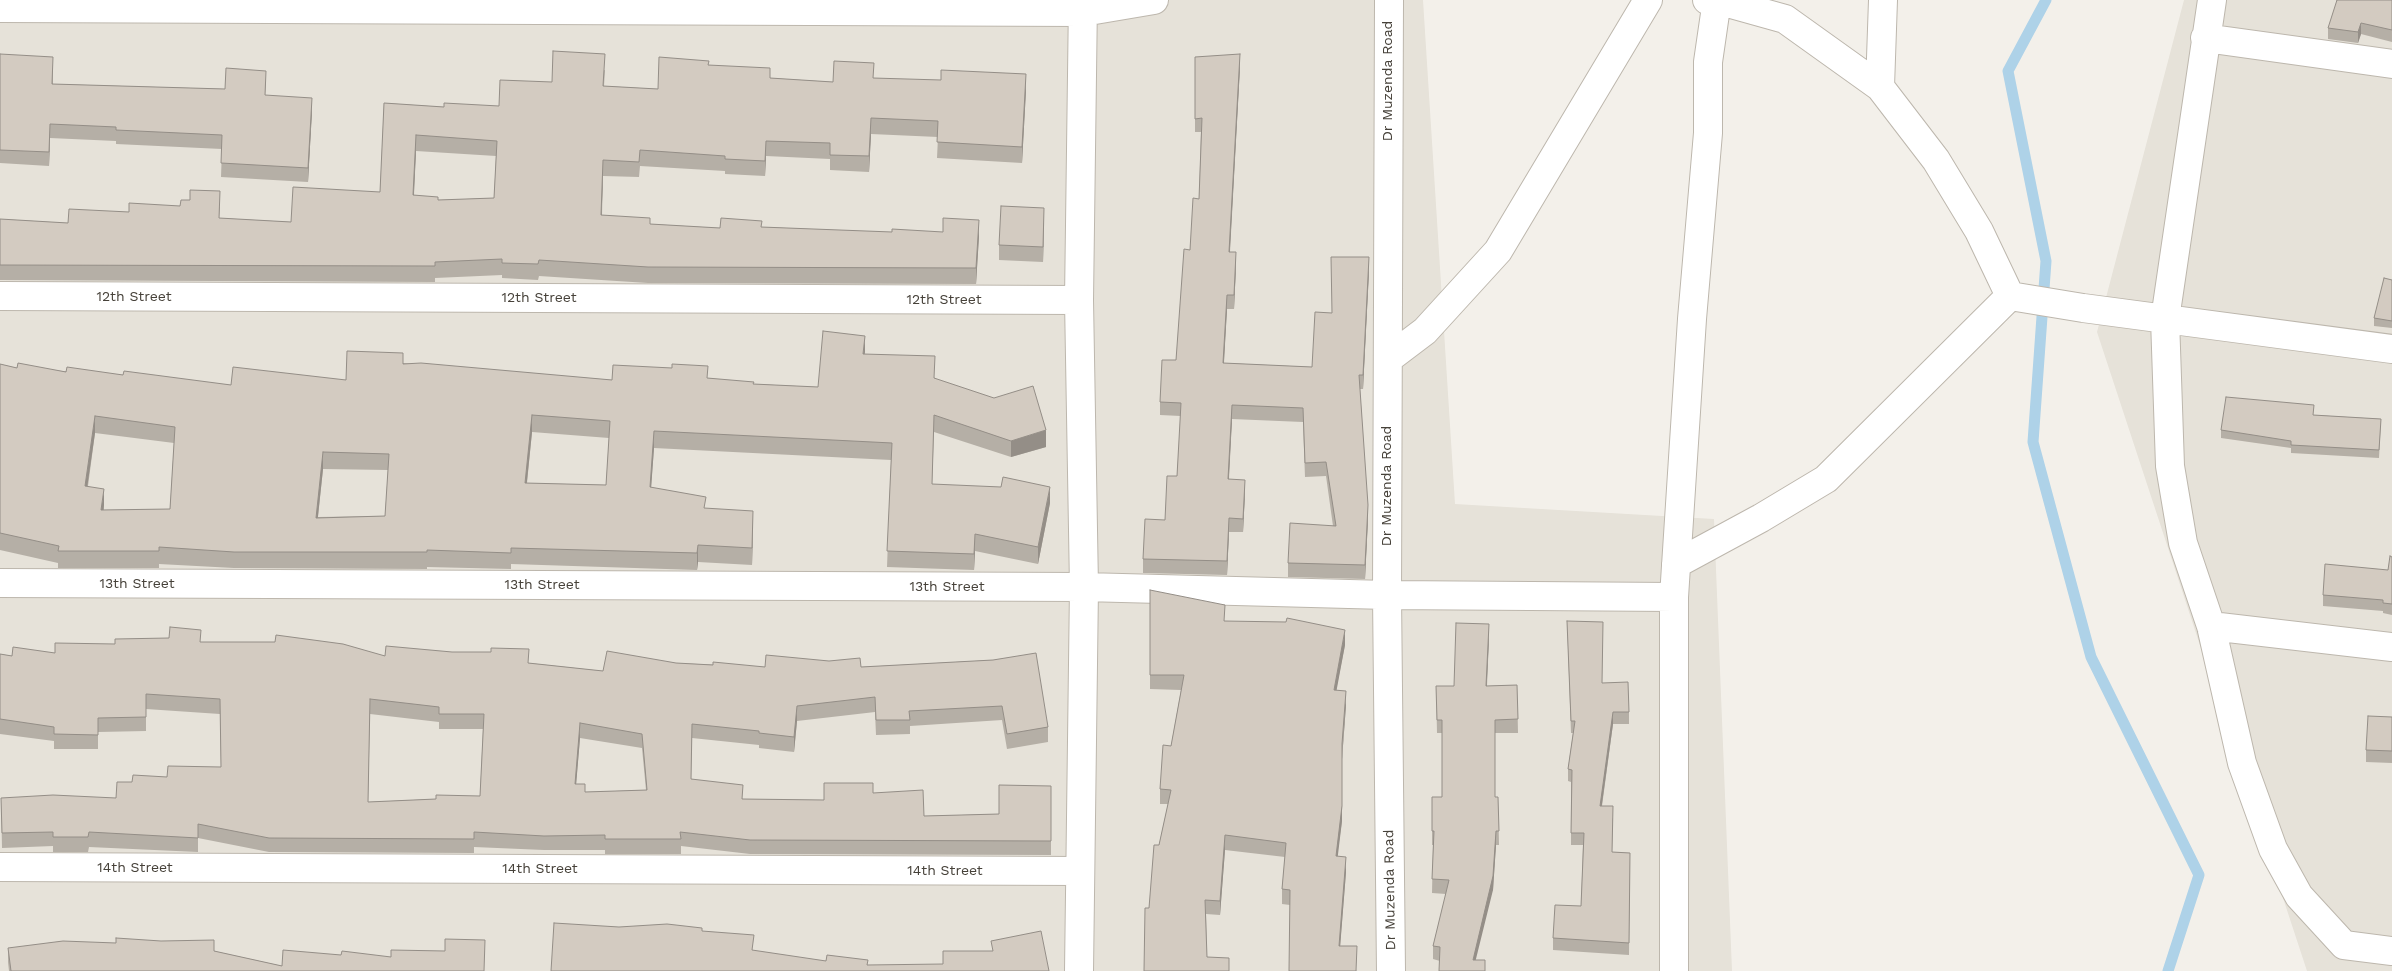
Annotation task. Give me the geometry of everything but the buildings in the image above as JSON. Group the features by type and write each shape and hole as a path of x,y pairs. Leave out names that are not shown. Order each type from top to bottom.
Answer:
{"street":[{"path":"0,8 1083,6 1154,0"},
{"name":"Dr Muzenda Road","path":"1389,0 1387,595 1391,971"},
{"path":"1388,359 1425,332 1498,251 1648,0"},
{"path":"1707,0 1718,0 1785,19 1880,87 1936,160 1979,231 2010,296"},
{"path":"1674,971 1674,597 1692,319 1708,133 1708,62 1718,0"},
{"path":"1880,87 1883,0"},
{"path":"2212,0 2165,319 2170,466 2183,542 2211,626 2242,763 2273,849 2299,896 2344,946 2386,957"},
{"path":"1079,971 1084,587 1079,300 1083,6"},
{"path":"2205,38 2392,64"},
{"name":"12th Street","path":"0,296 1079,300"},
{"path":"1676,564 1761,518 1826,479 2010,296"},
{"path":"2010,296 2084,308 2392,349"},
{"name":"13th Street","path":"0,584 1084,587 1387,595 1674,597"},
{"path":"2211,626 2392,647"},
{"name":"14th Street","path":"0,867 1080,871"}],"shaded area":[{"path":"0,0 1423,0 1455,504 1714,519 1732,971 0,971"},
{"path":"2184,0 2392,0 2392,971 2307,971 2097,332"}],"waterway":[{"path":"2046,0 2008,71 2046,261 2033,442 2091,657 2199,875 2168,971"}]}
